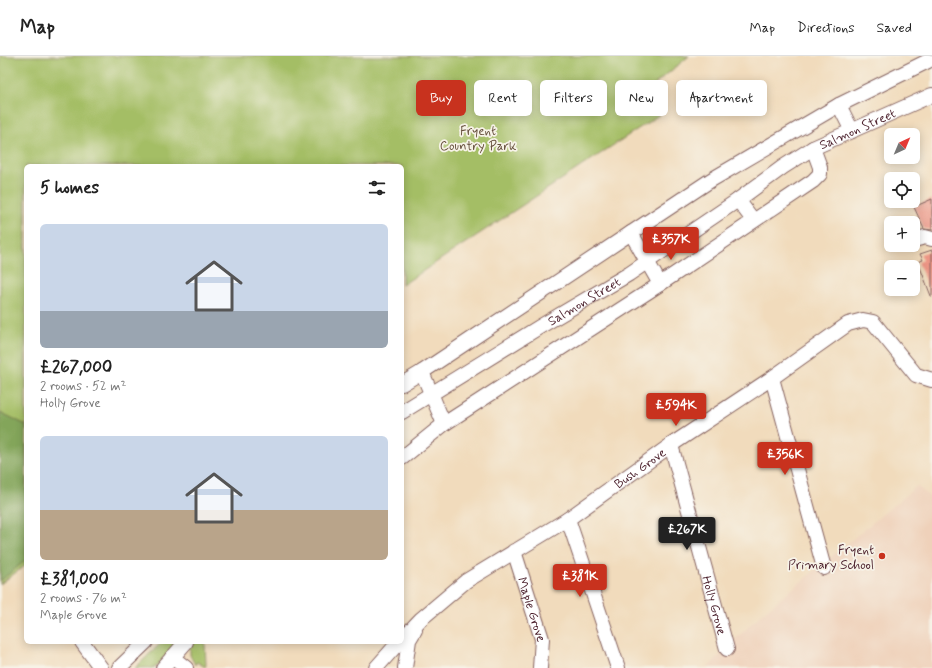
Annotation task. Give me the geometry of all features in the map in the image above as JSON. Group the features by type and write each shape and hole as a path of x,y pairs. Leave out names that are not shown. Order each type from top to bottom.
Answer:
{"street":[{"path":"404,383 711,180 839,105 928,61"},
{"name":"Salmon Street","path":"404,411 541,326 629,274 738,200 783,167 814,148 932,96"},
{"path":"839,105 852,131"},
{"path":"404,456 444,424 660,284 813,181 820,174 820,167 814,148"},
{"path":"738,200 753,220"},
{"path":"631,233 660,284"},
{"path":"920,238 925,237 932,239"},
{"name":"Bush Grove","path":"404,637 421,620 466,581 568,519 671,445 772,378 848,324 863,320 873,322 916,375 932,380"},
{"path":"422,372 444,424"},
{"path":"772,378 824,568"},
{"name":"Holly Grove","path":"671,445 727,649"},
{"path":"568,519 618,668"},
{"name":"Maple Grove","path":"514,551 542,639 540,668"},
{"name":"Bush Grove","path":"406,668 409,640 421,620"},
{"path":"83,644 101,668"},
{"path":"119,668 144,644"},
{"path":"184,644 167,663 186,668"},
{"path":"376,668 397,644"}],"shaded area":[{"name":"Fryent Primary School","path":"917,486 932,499 932,668 708,668 729,645 762,614"}],"green space":[{"name":"Fryent Country Park","path":"0,56 689,56 660,80 615,80 615,116 657,116 404,284 404,164 24,164 24,566 0,584"},
{"path":"0,412 24,424 24,562 0,581"},
{"path":"160,644 177,644 155,668 135,668"},
{"path":"205,644 205,667 197,662 195,665 190,655 190,645"}],"building":[{"path":"932,199 932,230 924,229 920,220 920,216 918,216 914,208 920,208 920,204"},
{"path":"932,250 932,296 920,267 920,261 923,260 920,254"}],"place":[{"name":"Fryent Primary School","path":"882,556"}]}
